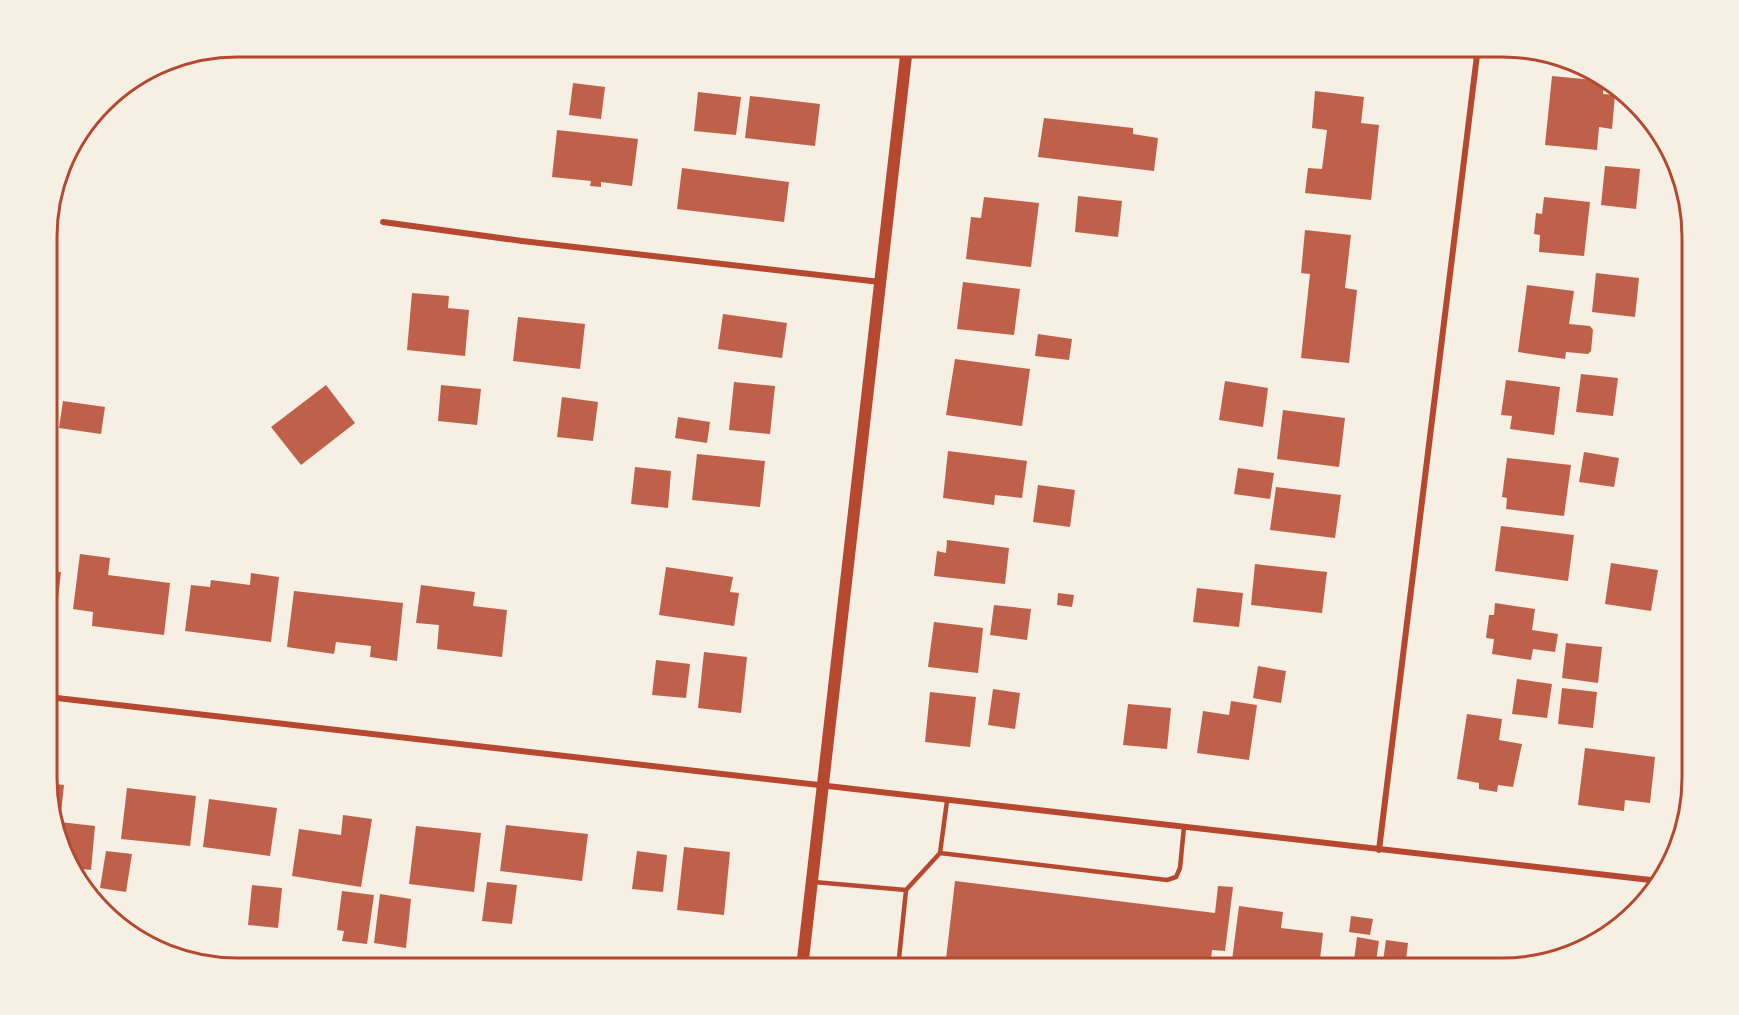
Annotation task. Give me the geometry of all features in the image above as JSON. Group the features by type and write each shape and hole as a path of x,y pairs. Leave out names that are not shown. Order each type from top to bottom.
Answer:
{"main road":[{"path":"803,958 906,57"}],"street":[{"path":"1379,850 1477,57"},
{"path":"383,222 522,241 881,283"},
{"path":"57,698 823,788 1650,880"}],"lane":[{"path":"899,958 906,890 940,853 947,801"},
{"path":"940,853 1167,880 1176,877 1180,868 1184,827"},
{"path":"811,882 906,890"}],"building":[{"path":"1552,76 1589,80 1603,89 1603,94 1615,97 1612,129 1599,127 1597,150 1545,145"},
{"path":"573,83 605,87 601,119 569,115"},
{"path":"1315,91 1364,97 1361,123 1379,125 1371,200 1305,193 1308,168 1322,169 1327,130 1312,128"},
{"path":"698,92 741,97 736,135 694,131"},
{"path":"750,96 820,104 815,146 745,138"},
{"path":"1044,118 1133,128 1133,134 1158,138 1154,171 1038,157"},
{"path":"557,130 638,139 632,186 601,182 601,187 590,186 591,181 552,177"},
{"path":"1605,166 1640,169 1636,209 1601,205"},
{"path":"682,168 789,182 784,222 677,209"},
{"path":"1078,196 1122,201 1118,237 1075,232"},
{"path":"984,197 1039,203 1031,267 966,259 971,217 981,218"},
{"path":"1544,197 1590,202 1584,256 1539,252 1540,235 1534,234 1536,213 1542,214"},
{"path":"1305,230 1351,235 1345,288 1357,290 1349,363 1301,358 1310,274 1301,273"},
{"path":"1596,273 1639,278 1635,317 1592,312"},
{"path":"963,282 1020,289 1014,335 957,329"},
{"path":"1527,285 1574,291 1569,324 1590,326 1593,330 1591,351 1588,354 1566,352 1565,359 1518,352"},
{"path":"412,293 449,296 448,308 469,310 465,356 407,350"},
{"path":"723,314 787,323 782,358 718,349"},
{"path":"518,317 585,324 580,369 513,361"},
{"path":"1038,334 1072,339 1069,360 1035,356"},
{"path":"955,359 1030,369 1022,426 946,415"},
{"path":"1581,374 1618,378 1613,416 1576,412"},
{"path":"1506,380 1560,387 1554,435 1510,429 1512,416 1501,415"},
{"path":"1225,381 1268,388 1263,427 1219,420"},
{"path":"734,382 775,386 770,434 729,430"},
{"path":"326,385 355,423 301,465 271,427"},
{"path":"441,385 481,389 477,425 438,421"},
{"path":"562,397 598,402 593,441 557,437"},
{"path":"63,401 105,407 101,434 59,428"},
{"path":"1283,410 1345,418 1339,467 1277,459"},
{"path":"678,417 710,422 707,443 675,438"},
{"path":"948,451 1027,461 1022,498 995,495 994,505 943,498"},
{"path":"1584,452 1619,458 1614,487 1579,482"},
{"path":"697,454 765,461 760,507 692,500"},
{"path":"1507,458 1571,465 1564,516 1506,509 1507,498 1502,497"},
{"path":"635,467 671,471 668,508 631,504"},
{"path":"1238,468 1274,473 1270,499 1234,494"},
{"path":"1038,485 1075,490 1070,527 1033,522"},
{"path":"1276,487 1341,495 1335,538 1270,530"},
{"path":"1501,526 1574,535 1568,581 1495,571"},
{"path":"947,540 1009,548 1005,584 934,576 937,551 946,553"},
{"path":"80,554 110,558 108,575 170,583 164,635 92,626 93,612 73,609"},
{"path":"1611,563 1658,570 1651,611 1605,604"},
{"path":"1255,564 1327,572 1322,613 1251,605"},
{"path":"666,567 733,577 730,592 739,593 734,626 659,615"},
{"path":"57,572 61,572 57,609"},
{"path":"251,573 279,577 271,642 185,631 191,585 210,587 211,580 250,585"},
{"path":"421,585 475,592 473,606 507,610 502,657 437,649 439,625 416,623"},
{"path":"1197,588 1243,593 1239,627 1193,622"},
{"path":"294,591 403,603 397,661 370,657 371,646 336,642 334,654 287,647"},
{"path":"1058,593 1074,595 1072,607 1057,605"},
{"path":"1495,603 1535,609 1532,630 1558,634 1555,652 1533,649 1531,660 1492,654 1494,639 1486,638 1489,615 1494,615"},
{"path":"994,605 1031,609 1027,640 990,635"},
{"path":"934,622 983,628 978,673 928,667"},
{"path":"1566,643 1602,647 1598,683 1562,678"},
{"path":"704,652 747,657 741,713 698,708"},
{"path":"656,660 690,664 686,698 652,695"},
{"path":"1258,666 1286,671 1281,703 1253,698"},
{"path":"1517,679 1552,684 1547,718 1512,714"},
{"path":"1562,688 1597,692 1593,728 1558,724"},
{"path":"993,689 1020,693 1015,729 988,725"},
{"path":"930,692 976,697 970,747 925,742"},
{"path":"1231,701 1257,705 1249,760 1197,753 1203,711 1229,715"},
{"path":"1128,704 1171,708 1167,749 1123,745"},
{"path":"1467,714 1502,719 1499,740 1522,744 1513,787 1498,785 1497,792 1479,789 1479,783 1457,779"},
{"path":"1585,748 1655,757 1650,803 1625,800 1624,811 1578,805"},
{"path":"58,784 64,785 61,815"},
{"path":"127,788 196,796 190,846 121,839"},
{"path":"209,799 277,808 270,856 203,847"},
{"path":"343,815 372,819 361,887 292,876 299,829 341,835"},
{"path":"63,822 95,826 91,870 82,869"},
{"path":"506,825 588,834 582,881 500,871"},
{"path":"416,826 481,833 474,892 409,884"},
{"path":"684,847 730,852 724,915 677,910"},
{"path":"106,851 132,854 126,892 100,888"},
{"path":"637,851 667,855 663,892 632,889"},
{"path":"955,881 1215,913 1218,886 1233,887 1225,951 1212,950 1211,958 946,958"},
{"path":"487,882 517,885 512,924 482,921"},
{"path":"252,885 282,888 278,928 248,925"},
{"path":"342,891 374,895 367,944 342,941 344,931 337,930"},
{"path":"380,894 411,899 406,948 374,943"},
{"path":"1239,906 1283,912 1281,928 1323,933 1320,958 1232,958"},
{"path":"1351,916 1373,919 1370,935 1349,932"},
{"path":"1357,937 1379,941 1376,958 1354,958"},
{"path":"1386,940 1408,943 1406,958 1383,958"}]}
